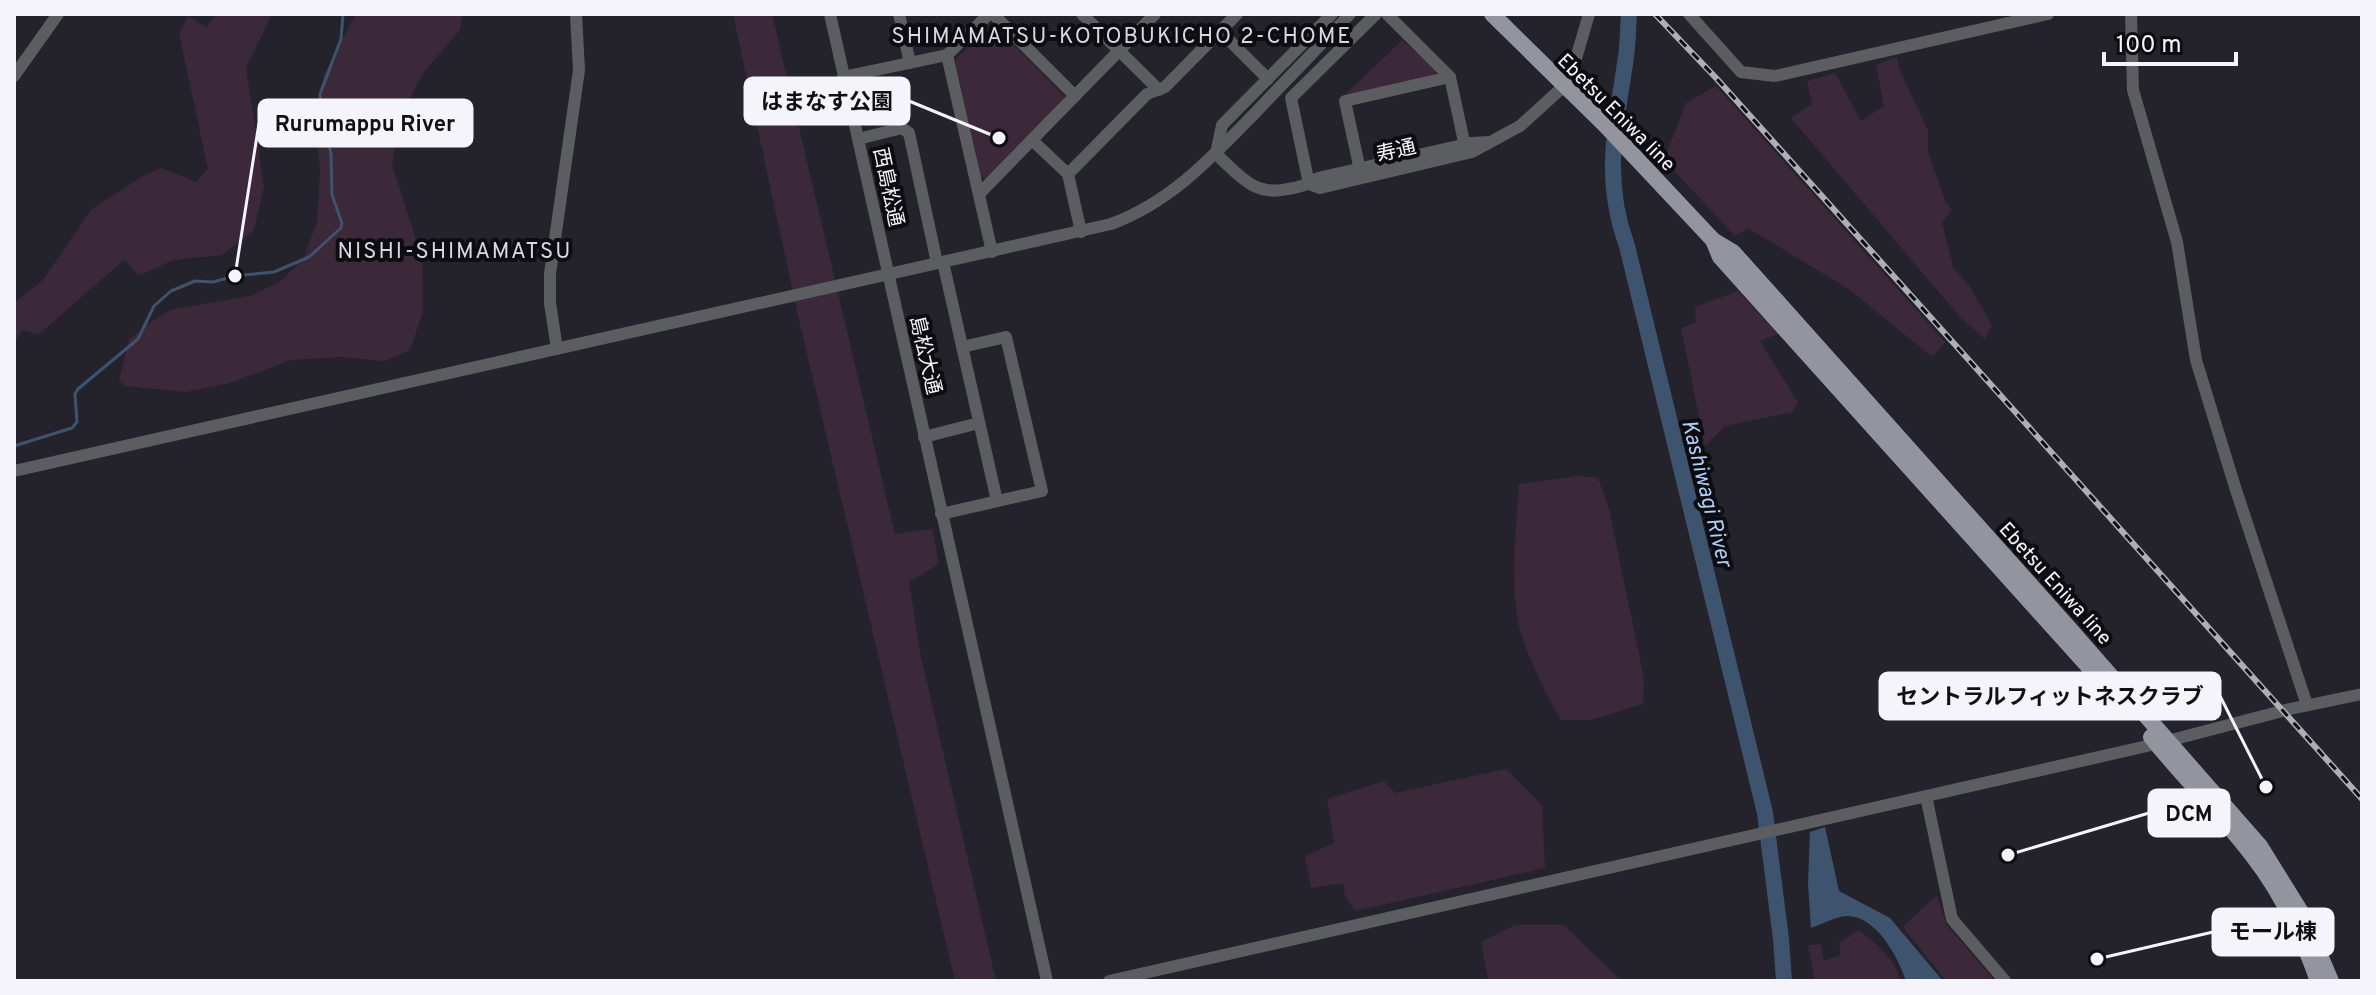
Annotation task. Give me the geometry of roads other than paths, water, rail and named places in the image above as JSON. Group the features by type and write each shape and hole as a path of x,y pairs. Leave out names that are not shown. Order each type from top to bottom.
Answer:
{"main road":[{"name":"Ebetsu Eniwa line","path":"1492,14 1643,164 1713,240 1720,257 2260,846 2313,933 2331,981"},
{"name":"Ebetsu Eniwa line","path":"2162,742 2252,854 2285,903 2303,938 2318,981"}],"street":[{"path":"14,76 58,14"},
{"path":"557,349 550,303 550,274 579,70 576,14"},
{"name":"西島松通","path":"830,14 888,275"},
{"path":"899,14 910,63"},
{"path":"843,77 947,55 991,14 1075,96"},
{"path":"1082,14 1159,90"},
{"path":"979,194 1155,14"},
{"path":"1068,174 1147,94 1165,87 1237,14"},
{"path":"1216,154 1222,125 1332,14"},
{"path":"14,471 643,327 1081,232 1126,218 1187,180 1216,154 1350,14"},
{"path":"1309,184 1291,98 1376,14"},
{"path":"1387,14 1450,77 1466,149"},
{"path":"1689,14 1741,72 1775,76 2048,14"},
{"path":"2131,14 2133,90 2177,242 2196,360 2307,705"},
{"path":"1564,86 1572,72 1585,16"},
{"path":"1220,31 1268,79"},
{"path":"947,55 992,252"},
{"path":"1361,174 1345,101 1450,77"},
{"name":"寿通","path":"1216,154 1241,177 1264,192 1309,184 1320,188 1361,174 1489,142 1520,126 1564,86"},
{"path":"858,139 902,128 909,133 997,501"},
{"path":"1032,140 1068,174 1081,232"},
{"name":"島松大通","path":"888,275 1047,981"},
{"path":"941,514 1042,491 1006,337 962,347"},
{"path":"924,437 979,423"},
{"path":"1109,981 1779,830 2362,694"},
{"path":"1926,796 1952,919 2005,981"}],"water":[{"path":"1825,827 1839,891 1890,918 1943,981 1906,981 1885,940 1868,923 1858,918 1844,916 1811,928 1808,884 1810,832"}],"waterway":[{"path":"14,446 72,428 77,422 75,394 78,389 138,339 154,306 171,291 195,281 213,282 274,272 309,257 341,228 332,195 331,154 320,94 341,39 343,14"},
{"name":"Kashiwagi River","path":"1629,14 1613,152 1615,197 1765,813 1784,981"}],"railway":[{"path":"1655,14 1717,79 2362,799"}],"place":[{"name":"はまなす公園","path":"999,138"},
{"name":"Rurumappu River","path":"235,276"},
{"name":"セントラルフィットネスクラブ","path":"2266,787"},
{"name":"DCM","path":"2008,855"},
{"name":"モール棟","path":"2097,959"}],"district":[{"name":"SHIMAMATSU-KOTOBUKICHO 2-CHOME","path":"1122,35"},
{"name":"NISHI-SHIMAMATSU","path":"455,250"}]}
